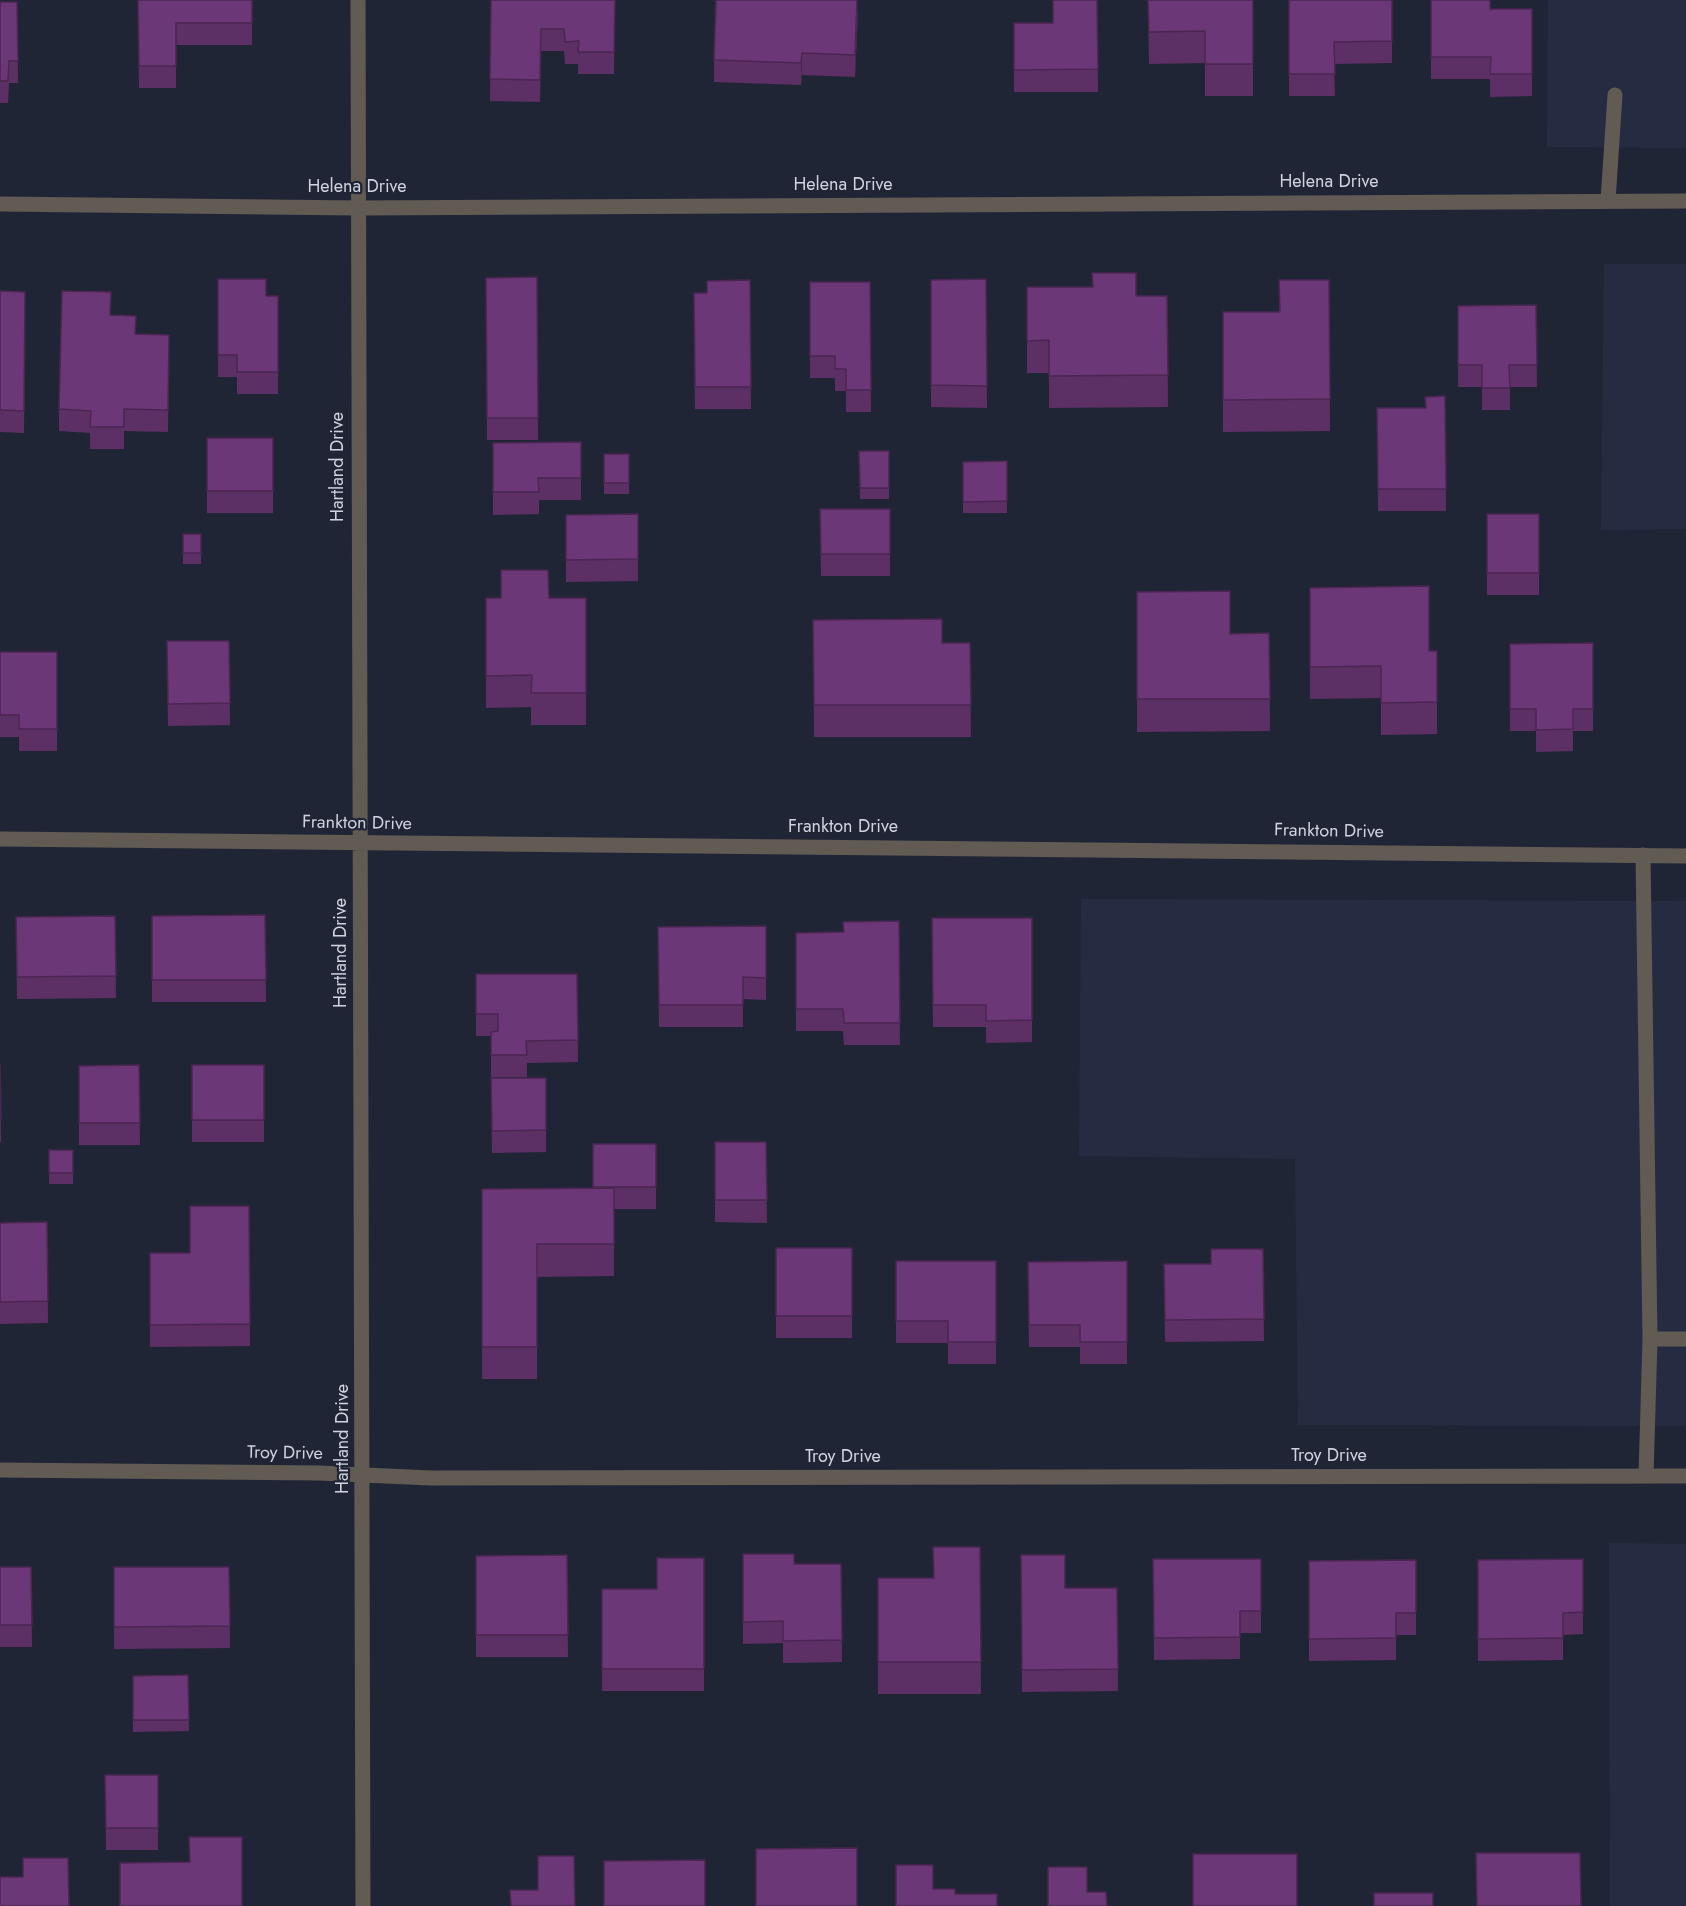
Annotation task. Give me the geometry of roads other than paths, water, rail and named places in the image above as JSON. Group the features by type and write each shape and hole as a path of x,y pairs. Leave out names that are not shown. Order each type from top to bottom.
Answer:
{"street":[{"name":"Hartland Drive","path":"358,0 364,1476 363,1906"},
{"path":"1608,201 1615,95"},
{"name":"Helena Drive","path":"0,204 358,208 1686,201"},
{"name":"Frankton Drive","path":"0,839 1686,856"},
{"path":"1644,855 1650,1339 1646,1476"},
{"path":"1650,1339 1686,1340"},
{"name":"Troy Drive","path":"0,1470 502,1478 1686,1476"}]}
